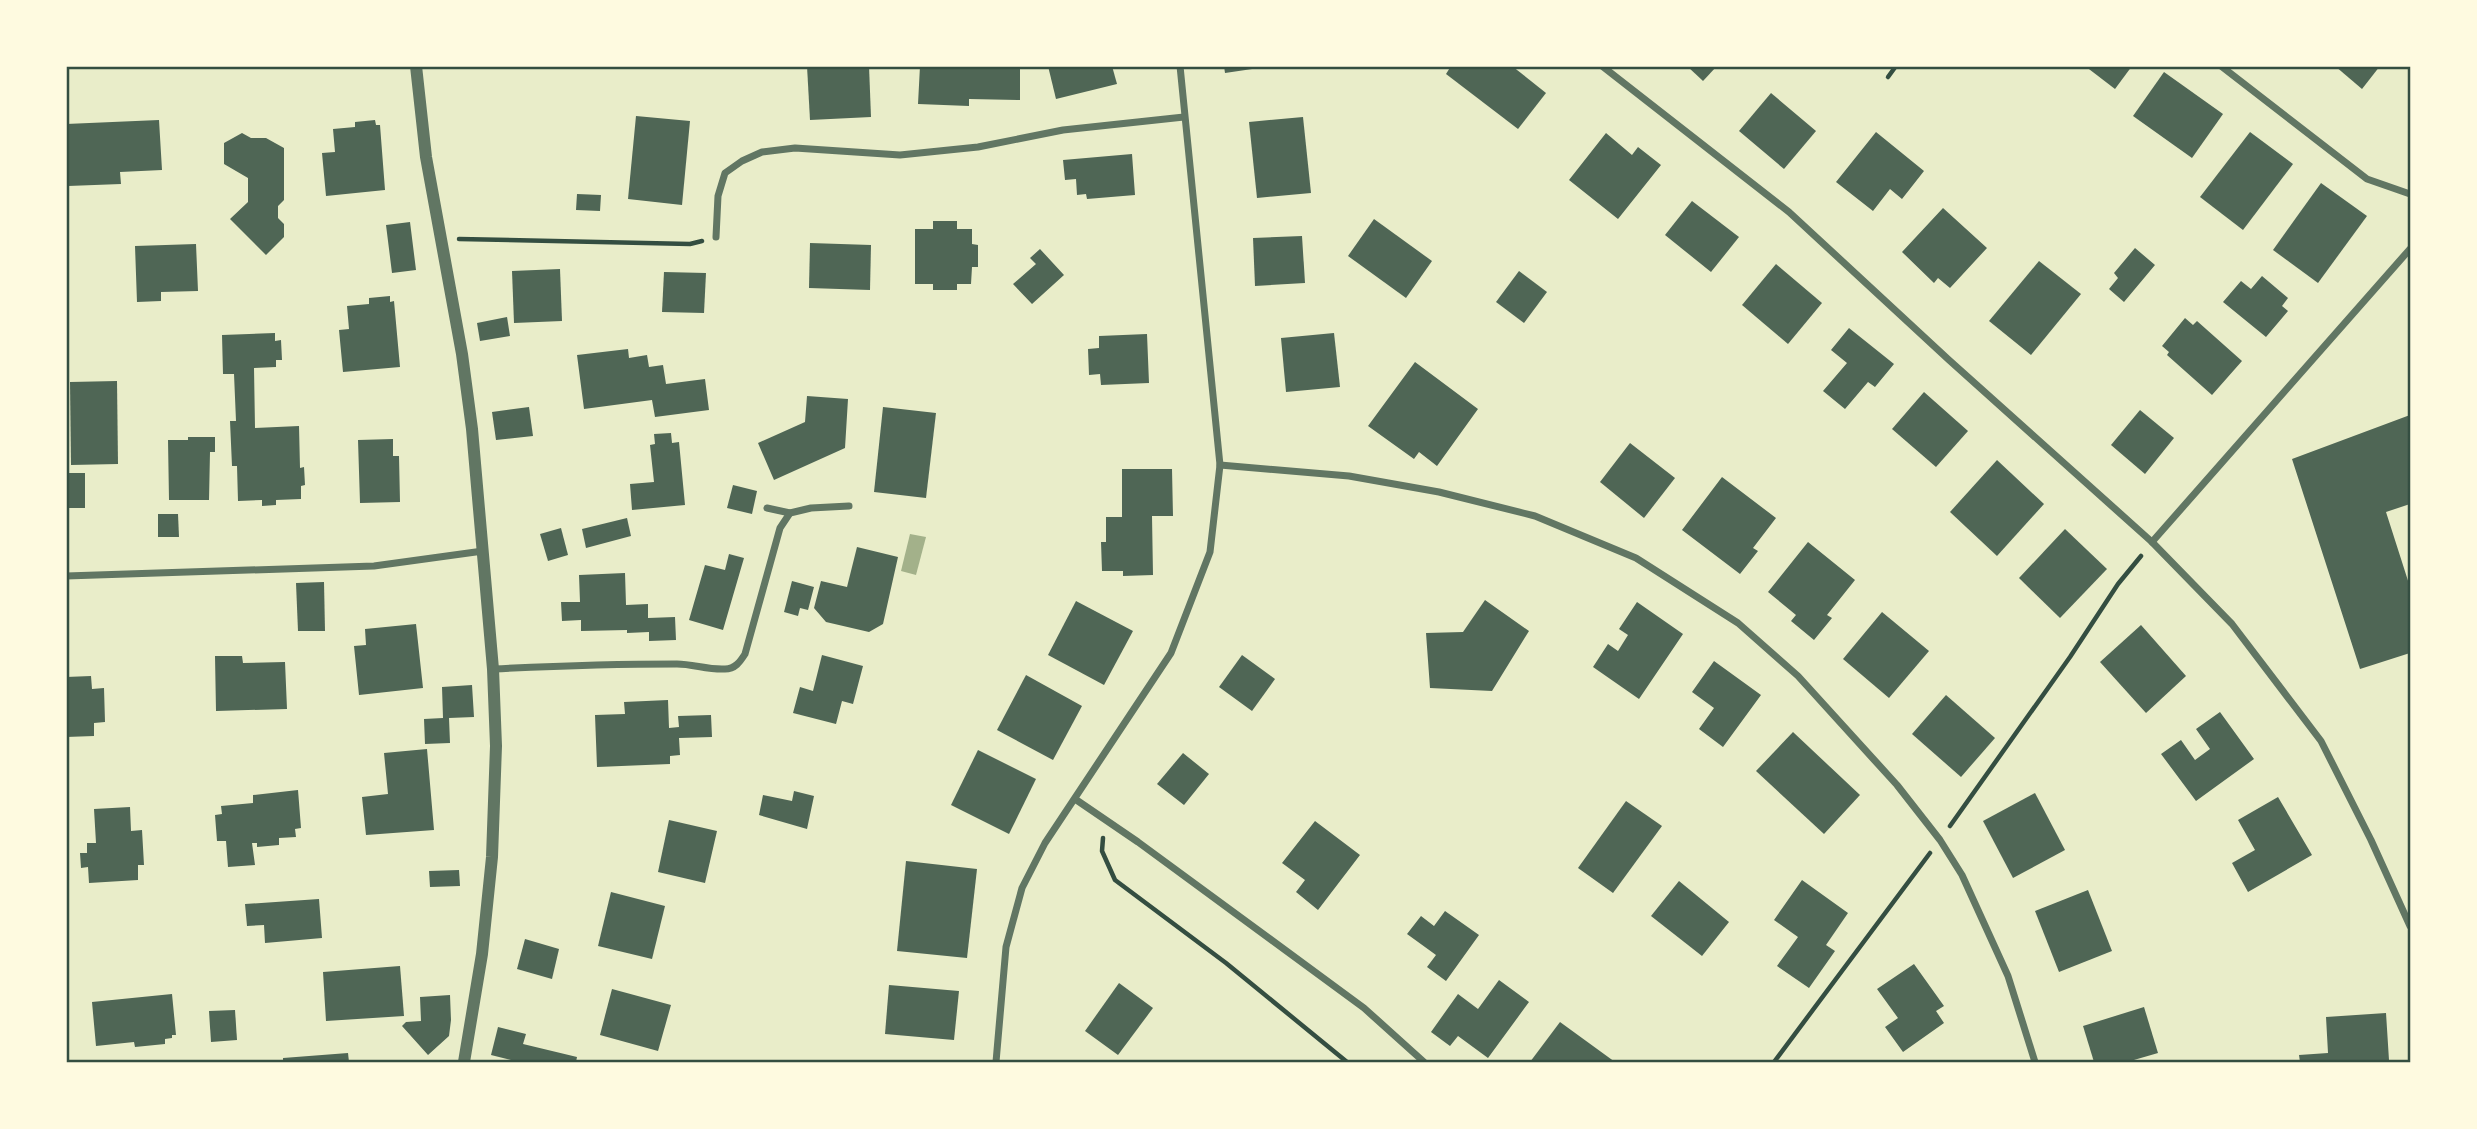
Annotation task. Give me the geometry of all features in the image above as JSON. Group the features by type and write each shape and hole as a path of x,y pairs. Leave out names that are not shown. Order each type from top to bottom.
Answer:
{"street":[{"path":"416,66 426,157 464,367 484,551 493,669 496,746 491,869 482,954 464,1062"},
{"path":"996,1062 1006,947 1022,888 1045,843 1171,653 1210,552 1220,465 1180,66"},
{"path":"1602,66 1789,212 2152,542 2232,624 2321,741 2371,840 2410,926"},
{"path":"2221,66 2367,179 2410,194"},
{"path":"716,237 718,196 725,173 762,152 795,148 900,155 978,147 1063,130 1184,117"},
{"path":"2152,542 2410,249"},
{"path":"1220,465 1349,476 1439,492 1535,516 1636,558 1738,623 1798,676 1898,785 1940,840 1962,875 2008,976 2035,1062"},
{"path":"767,508 789,513 811,508 849,506"},
{"path":"493,669 598,664 692,664 709,668 732,668 745,654 780,528 789,513"},
{"path":"66,576 374,566 484,551"},
{"path":"1075,799 1364,1007 1424,1062"}],"path":[{"path":"1888,77 1896,66"},
{"path":"440,241 466,238 690,244 716,237"},
{"path":"1940,840 2070,657 2118,584 2152,542"},
{"path":"1105,819 1102,851 1115,880 1226,963 1347,1062"},
{"path":"1774,1062 1920,865"}],"shaded area":[{"path":"910,534 926,537 916,575 901,571"}],"building":[{"path":"807,66 869,66 871,117 810,120"},
{"path":"920,66 1020,66 1020,100 969,99 969,106 918,104"},
{"path":"1048,66 1112,66 1117,84 1056,99"},
{"path":"1224,66 1259,66 1259,68 1225,73"},
{"path":"1451,66 1512,66 1546,93 1518,129 1446,74"},
{"path":"1687,66 1717,66 1703,81"},
{"path":"2085,66 2132,66 2115,89"},
{"path":"2335,66 2380,66 2362,89"},
{"path":"2164,72 2223,114 2192,158 2133,116"},
{"path":"1771,93 1816,131 1784,169 1739,131"},
{"path":"636,116 690,121 682,205 628,199"},
{"path":"1303,117 1311,193 1257,198 1249,122"},
{"path":"159,120 162,170 120,172 121,184 68,186 66,124"},
{"path":"375,120 376,125 380,125 385,190 326,196 322,153 335,152 333,129 355,127 355,122"},
{"path":"1876,132 1924,171 1902,199 1890,189 1873,211 1836,182"},
{"path":"2250,132 2293,164 2243,230 2200,197"},
{"path":"242,133 251,138 266,138 284,148 284,200 278,206 278,218 284,224 284,237 266,255 230,219 248,202 248,178 224,164 224,143"},
{"path":"1606,133 1632,155 1638,147 1661,165 1618,219 1569,180"},
{"path":"1132,154 1135,195 1087,199 1086,194 1077,195 1076,179 1065,180 1063,160"},
{"path":"2321,183 2367,216 2318,283 2273,250"},
{"path":"577,194 601,195 600,211 576,210"},
{"path":"1692,201 1739,237 1711,272 1665,235"},
{"path":"1943,208 1987,248 1950,288 1938,278 1934,283 1902,252"},
{"path":"1374,219 1432,261 1406,298 1348,256"},
{"path":"933,221 957,221 957,229 972,229 972,244 978,245 978,267 972,267 971,284 957,284 957,290 933,290 933,284 915,284 915,229 933,229"},
{"path":"410,222 416,270 392,273 386,225"},
{"path":"1302,236 1305,283 1255,286 1253,238"},
{"path":"810,243 871,245 870,290 809,288"},
{"path":"196,244 198,291 161,292 161,301 137,302 135,246"},
{"path":"2135,248 2155,265 2124,302 2109,289 2118,278 2114,273"},
{"path":"1040,249 1064,275 1032,304 1013,284 1036,264 1030,258"},
{"path":"2039,261 2081,294 2031,355 1989,321"},
{"path":"1776,264 1822,303 1788,344 1742,305"},
{"path":"560,269 562,321 514,323 512,271"},
{"path":"1519,271 1547,292 1524,323 1496,302"},
{"path":"664,272 706,273 704,313 662,312"},
{"path":"2262,276 2288,298 2282,306 2288,311 2266,337 2223,302 2241,281 2251,289"},
{"path":"390,296 390,302 394,301 400,367 343,372 339,330 349,329 347,306 369,304 369,298"},
{"path":"507,317 510,336 480,341 477,323"},
{"path":"2185,318 2193,325 2197,321 2242,361 2212,395 2167,355 2169,352 2162,346"},
{"path":"1849,328 1894,364 1875,387 1868,382 1845,409 1823,391 1847,363 1831,350"},
{"path":"275,333 275,341 281,340 282,360 276,360 276,367 254,368 255,428 299,426 300,468 304,467 305,485 301,486 301,499 276,500 276,505 262,506 262,500 238,501 237,466 232,466 230,421 236,421 234,374 223,374 222,335"},
{"path":"1334,333 1340,387 1286,392 1281,338"},
{"path":"1147,334 1149,383 1101,385 1100,374 1089,375 1088,349 1099,348 1099,336"},
{"path":"628,349 629,358 647,355 649,367 663,365 666,384 705,379 709,410 655,417 652,400 584,409 577,355"},
{"path":"1415,362 1478,409 1437,466 1419,452 1414,459 1368,426"},
{"path":"117,381 118,464 71,465 70,382"},
{"path":"1924,392 1968,431 1936,467 1892,429"},
{"path":"807,396 848,399 845,448 774,480 758,443 805,422"},
{"path":"529,407 533,436 496,440 492,412"},
{"path":"883,407 936,413 926,498 874,492"},
{"path":"2140,410 2174,438 2145,474 2111,445"},
{"path":"2410,415 2410,504 2386,512 2410,587 2410,653 2360,669 2292,459"},
{"path":"671,433 672,443 679,442 685,505 632,510 630,484 654,482 650,445 655,444 654,434"},
{"path":"188,437 215,437 215,452 210,452 209,500 169,500 168,440 188,440"},
{"path":"393,439 393,456 399,456 400,502 360,503 358,440"},
{"path":"1630,443 1675,478 1644,518 1600,482"},
{"path":"1997,460 2044,504 1997,556 1950,512"},
{"path":"1122,469 1172,469 1173,516 1152,516 1153,575 1123,576 1123,571 1102,571 1101,542 1106,542 1106,517 1122,517"},
{"path":"66,473 85,473 85,508 66,508"},
{"path":"1722,477 1776,518 1753,548 1758,551 1740,574 1682,530"},
{"path":"733,485 757,491 752,514 727,508"},
{"path":"158,514 178,514 179,537 158,537"},
{"path":"627,518 631,536 586,548 582,529"},
{"path":"561,528 568,555 548,561 540,534"},
{"path":"2065,529 2107,569 2060,618 2019,578"},
{"path":"1808,542 1855,580 1827,615 1832,618 1814,640 1791,621 1796,615 1768,592"},
{"path":"857,547 898,557 883,624 869,632 826,622 814,608 821,581 847,587"},
{"path":"729,554 744,558 723,630 689,620 705,565 725,570"},
{"path":"625,573 626,605 648,604 648,618 675,617 676,640 649,641 649,632 581,631 581,620 562,621 561,602 580,602 579,575"},
{"path":"792,581 814,587 808,610 800,608 798,616 784,612"},
{"path":"324,582 325,631 298,631 296,583"},
{"path":"1485,600 1529,631 1492,691 1430,688 1426,633 1463,632"},
{"path":"1076,601 1133,631 1104,685 1048,655"},
{"path":"1637,602 1683,634 1639,699 1593,667 1608,644 1618,651 1628,635 1619,629"},
{"path":"1882,612 1929,651 1889,698 1843,659"},
{"path":"416,624 423,688 359,695 354,646 366,645 365,629"},
{"path":"2141,625 2186,676 2146,713 2100,662"},
{"path":"822,655 863,666 853,704 842,701 836,724 793,713 800,687 813,691"},
{"path":"1242,655 1275,679 1252,711 1219,687"},
{"path":"215,656 242,656 243,663 285,662 287,709 216,711"},
{"path":"1714,661 1761,695 1723,747 1699,729 1714,708 1692,692"},
{"path":"1026,675 1082,706 1053,760 997,730"},
{"path":"91,676 92,689 104,688 105,722 94,723 94,736 66,737 66,677"},
{"path":"472,685 474,717 449,718 450,743 425,744 424,719 443,718 442,687"},
{"path":"1946,695 1995,738 1961,777 1912,734"},
{"path":"668,700 669,728 679,727 678,716 711,715 712,737 679,738 680,755 670,756 670,764 597,767 595,715 625,714 624,702"},
{"path":"2220,712 2254,759 2196,801 2161,754 2181,740 2195,760 2210,749 2196,729"},
{"path":"1793,732 1860,795 1824,834 1756,771"},
{"path":"427,749 434,830 366,835 362,797 388,794 384,753"},
{"path":"978,750 1036,779 1009,834 951,805"},
{"path":"1183,753 1209,774 1184,805 1157,784"},
{"path":"298,790 301,828 295,829 296,837 279,838 279,845 257,847 257,843 252,843 255,865 228,867 226,841 217,841 215,815 222,814 221,806 253,803 253,795"},
{"path":"794,791 814,796 807,829 759,815 763,795 792,801"},
{"path":"2035,793 2065,850 2013,878 1983,821"},
{"path":"2278,797 2312,855 2248,892 2232,863 2255,850 2238,820"},
{"path":"1626,801 1662,826 1613,893 1578,868"},
{"path":"130,807 131,831 142,830 144,865 138,865 138,880 89,883 88,867 81,868 80,853 87,853 87,843 96,843 94,809"},
{"path":"669,820 717,831 705,883 658,872"},
{"path":"1315,821 1360,855 1318,910 1296,892 1305,880 1282,863"},
{"path":"906,861 977,869 967,958 897,951"},
{"path":"459,870 460,886 430,887 429,871"},
{"path":"1802,880 1848,913 1826,945 1835,951 1809,988 1777,966 1798,937 1774,920"},
{"path":"1679,881 1729,922 1702,956 1651,916"},
{"path":"2088,890 2112,951 2059,972 2035,911"},
{"path":"611,892 665,906 652,959 598,946"},
{"path":"319,899 322,938 265,943 264,925 247,926 245,904"},
{"path":"1445,911 1479,935 1446,981 1427,967 1436,955 1407,934 1421,916 1434,926"},
{"path":"525,939 559,949 552,979 517,969"},
{"path":"1914,964 1944,1006 1936,1011 1944,1023 1903,1052 1885,1027 1898,1018 1877,989"},
{"path":"400,966 404,1016 326,1021 323,972"},
{"path":"1499,980 1529,1002 1488,1058 1458,1036 1450,1046 1431,1032 1458,994 1478,1009"},
{"path":"1119,983 1153,1008 1118,1055 1085,1031"},
{"path":"889,985 959,991 954,1040 885,1034"},
{"path":"612,989 671,1005 658,1051 600,1035"},
{"path":"172,994 176,1035 165,1039 165,1044 135,1047 134,1042 96,1046 92,1002"},
{"path":"450,995 449,1036 428,1055 402,1026 406,1022 421,1021 420,997"},
{"path":"2144,1007 2158,1053 2127,1062 2094,1062 2083,1026"},
{"path":"235,1010 237,1040 211,1042 209,1011"},
{"path":"2386,1013 2389,1060 2300,1062 2299,1055 2328,1053 2326,1017"},
{"path":"1560,1022 1615,1062 1530,1062"},
{"path":"498,1027 526,1034 523,1044 577,1057 576,1062 519,1062 491,1055"},
{"path":"348,1053 349,1062 283,1062 283,1058"}]}
